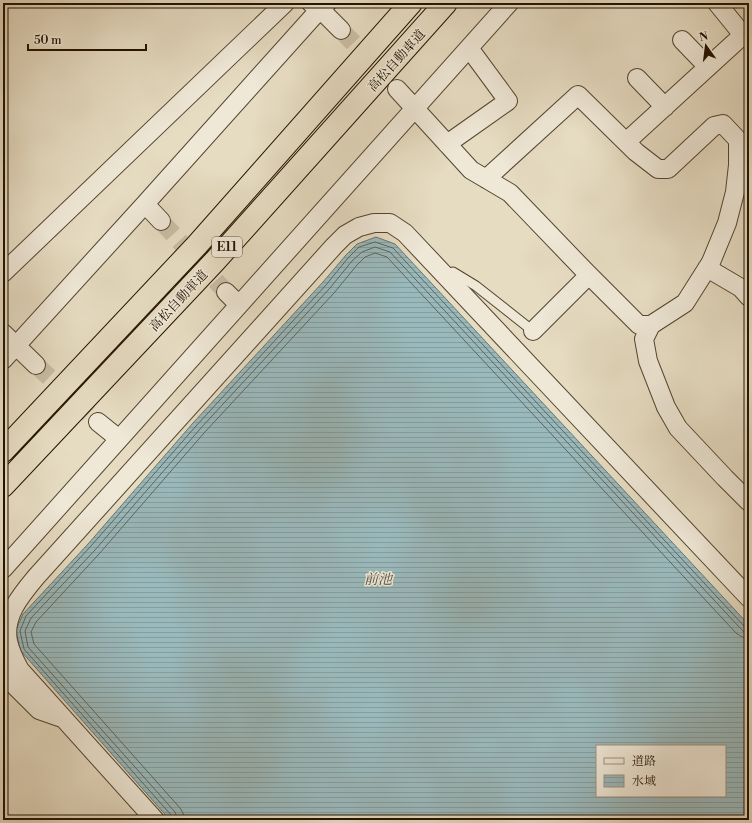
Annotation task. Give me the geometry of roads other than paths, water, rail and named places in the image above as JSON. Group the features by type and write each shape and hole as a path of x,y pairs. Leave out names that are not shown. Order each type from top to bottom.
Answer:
{"highway":[{"name":"高松自動車道","path":"3,451 197,245 411,3"},
{"name":"高松自動車道","path":"3,486 215,261 446,3"}],"street":[{"path":"3,273 285,3"},
{"path":"3,569 119,440 233,298 415,107 509,3"},
{"path":"626,142 746,32 717,3"},
{"path":"3,360 145,204 319,5 341,30"},
{"path":"682,40 708,67"},
{"path":"447,144 508,101 469,48"},
{"path":"637,78 664,107"},
{"path":"397,89 471,170 510,193 639,325 651,325"},
{"path":"486,179 578,95 626,142 658,169 668,169 714,126 723,124 738,140 738,165 735,192 727,223 711,262 685,303 651,325 644,338 648,361 666,407 678,428 724,478 749,502"},
{"path":"145,204 161,221"},
{"path":"155,820 20,670 12,655 8,641 7,626 16,602 22,593 345,235 359,227 374,223 390,223 405,233 749,598"},
{"path":"707,268 741,288 748,294"},
{"path":"533,331 589,275"},
{"path":"3,333 36,365"},
{"path":"98,422 119,440"},
{"path":"3,674 39,710 64,719"}],"lane":[{"path":"445,275 453,272 459,275 476,286 533,331"}],"water":[{"name":"前池","path":"376,237 395,244 749,625 749,820 170,820 20,650 16,630 23,614 88,544 193,423 357,244"}],"tunnel":[{"path":"341,30 397,89"},
{"path":"161,221 226,292"},
{"path":"36,365 98,422"}]}
